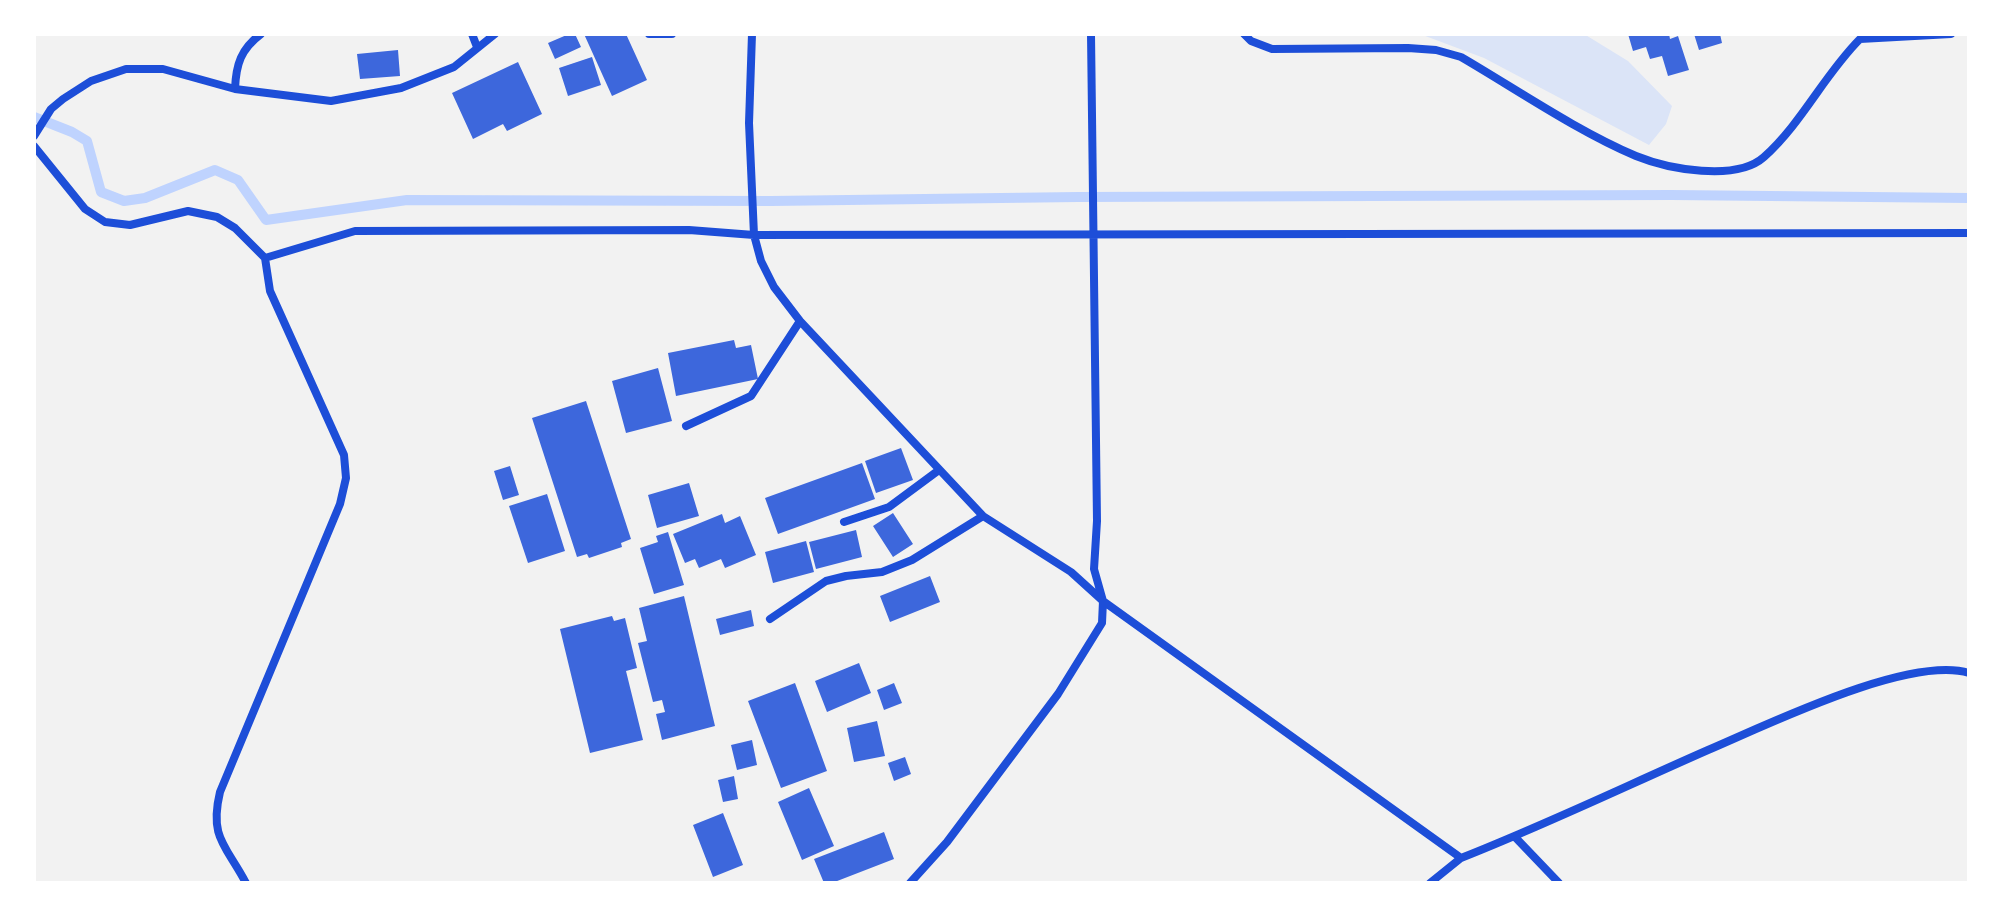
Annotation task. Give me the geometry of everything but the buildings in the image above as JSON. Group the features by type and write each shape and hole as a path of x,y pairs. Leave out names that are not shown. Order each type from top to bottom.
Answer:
{"street":[{"path":"235,89 236,65 246,47 261,34"},
{"path":"472,34 477,47"},
{"path":"37,132 51,109 91,81 126,69 163,69 235,89 331,101 401,88 454,67 495,34"},
{"path":"649,34 672,34"},
{"path":"752,34 749,123 754,235 761,261 774,287 800,321 983,516 1071,572 1103,601 1461,858"},
{"path":"910,883 964,821 1058,694 1102,623 1103,601 1094,569 1097,521 1091,34"},
{"path":"1244,34 1251,41 1272,49 1408,48 1436,50 1461,57 1612,145 1640,158 1716,172 1745,169 1762,159 1789,131 1860,39 1951,34"},
{"path":"34,146 85,209 105,222 130,225 188,211 217,217 235,228 265,258 270,291 344,455 346,478 340,504 220,792 214,816 218,835 246,883"},
{"path":"265,258 355,231 689,230 754,235 1969,233"},
{"path":"686,426 751,396 800,321"},
{"path":"844,522 889,507 939,470"},
{"path":"770,619 826,581 882,572 912,560 983,516"},
{"path":"1430,883 1461,858 1817,704 1887,680 1937,670 1969,673"},
{"path":"1515,837 1559,883"}],"shaded area":[{"path":"1420,34 1584,34 1628,61 1672,106 1666,124 1649,145 1484,58"}],"waterway":[{"path":"34,117 87,141 101,192 124,201 145,198 215,170 238,180 266,220 407,200 771,201 1671,195 1969,198"}]}
